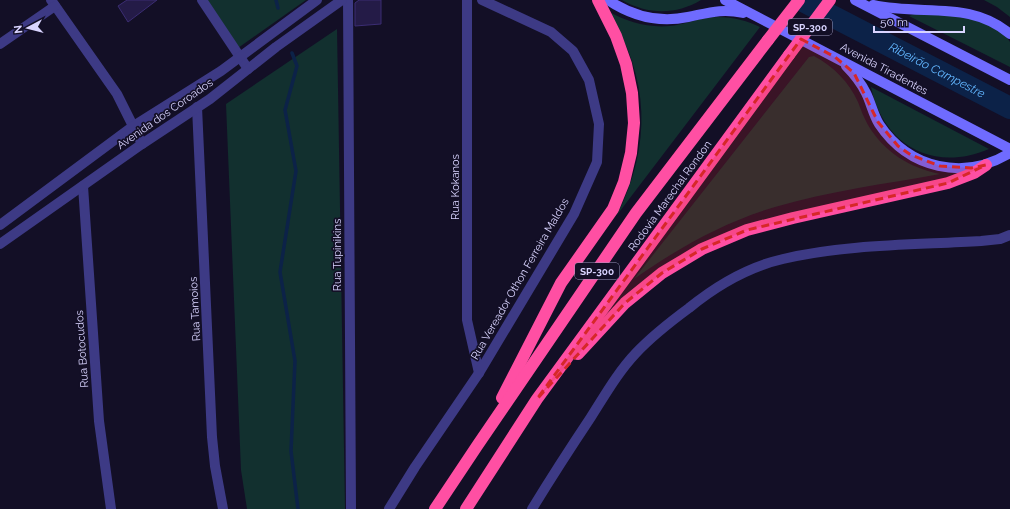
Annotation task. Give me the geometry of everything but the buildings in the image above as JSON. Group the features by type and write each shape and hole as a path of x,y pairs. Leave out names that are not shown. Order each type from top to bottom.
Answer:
{"highway":[{"path":"477,446 561,283 613,209 624,182 631,153 634,123 632,93 626,64 619,43 598,0"},
{"name":"Rodovia Marechal Rondon","path":"436,509 477,446 636,213 799,0"},
{"name":"Rodovia Marechal Rondon","path":"466,509 537,399 830,0"},
{"path":"537,399 625,303 662,273 702,249 746,230 792,218 948,183 974,173 986,164"}],"main road":[{"path":"608,0 618,7 635,14 652,18 670,19 721,11 738,12 755,16"},
{"name":"Avenida Tiradentes","path":"725,0 1010,149"},
{"path":"858,1 880,7 900,8 919,7 938,3 962,4 984,11 1004,25 1010,34"},
{"path":"858,1 1010,80"},
{"path":"835,57 854,73 866,93 878,122 887,135 898,146 918,158 940,166 971,168 1001,159 1010,153"}],"street":[{"path":"202,0 248,69"},
{"name":"Avenida dos Coroados","path":"0,225 132,127 221,71 317,0"},
{"name":"Avenida dos Coroados","path":"0,244 142,144 197,108 276,47 342,0"},
{"name":"Rua Tupinikins","path":"348,0 351,509"},
{"name":"Rua Kokanos","path":"467,0 467,320 478,373"},
{"name":"Rua Vereador Othon Ferreira Maldos","path":"389,509 415,467 478,373 574,214 596,162 599,124 589,80 573,51 551,32 482,0"},
{"path":"0,44 53,3 117,94 132,127 142,144"},
{"name":"Rua Tamoios","path":"197,108 212,437 215,466 223,509"},
{"name":"Rua Botocudos","path":"83,186 99,421 111,509"},
{"path":"532,509 616,377 636,353 661,328 707,294 732,279 761,266 782,259 813,254 847,249 981,241 1000,239 1010,235"}],"highlighted area":[{"path":"801,39 835,57 854,73 878,122 898,146 911,155 940,166 971,168 986,165 948,183 747,230 702,249 662,273 625,303 537,399"}],"green space":[{"path":"205,0 306,0 238,48"},
{"path":"622,0 701,0 672,11 652,11 632,5"},
{"path":"984,0 1010,0 1010,17 997,7"},
{"path":"608,11 630,21 653,26 674,25 713,17 727,17 760,27 617,215 628,189 636,163 641,137 641,112 639,87 632,61 622,36"},
{"path":"920,12 967,12 1005,35 1010,42 1010,67 909,16"},
{"path":"337,29 345,509 247,509 241,470 226,104"},
{"path":"814,56 834,70 850,88 874,135 890,151 918,168 940,174 816,196 756,213 702,237 667,257 634,279 809,57"},
{"path":"871,87 989,149 968,156 949,158 930,155 914,149 899,138 887,125 877,107"}],"waterway":[{"path":"276,0 278,8"},
{"name":"Ribeirão Campestre","path":"801,0 1010,108"},
{"path":"292,53 297,66 285,110 296,171 280,272 295,361 291,451 298,509"}]}
